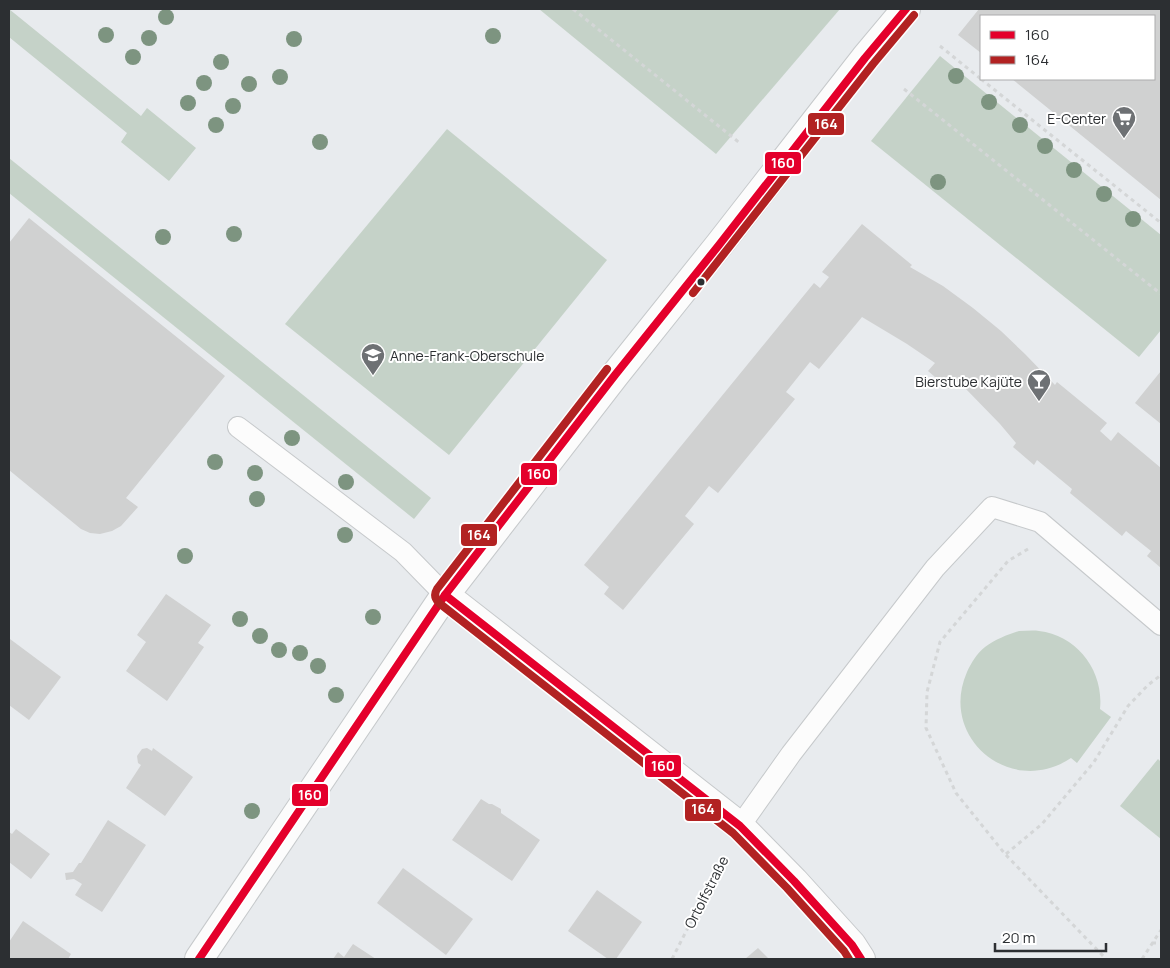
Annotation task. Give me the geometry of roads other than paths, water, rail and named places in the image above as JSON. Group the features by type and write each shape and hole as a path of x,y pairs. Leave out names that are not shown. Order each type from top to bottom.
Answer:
{"street":[{"path":"199,959 445,595 615,375 865,58 906,9"},
{"path":"445,595 740,826 794,881 852,946 861,959"}],"lane":[{"path":"238,427 403,552 445,595"},
{"path":"740,826 791,754 929,576 992,507 1040,522 1161,625"}],"place":[{"name":"E-Center","path":"1124,139"},
{"name":"Anne-Frank-Oberschule","path":"373,376"},
{"name":"Bierstube Kajüte","path":"1039,402"}]}
